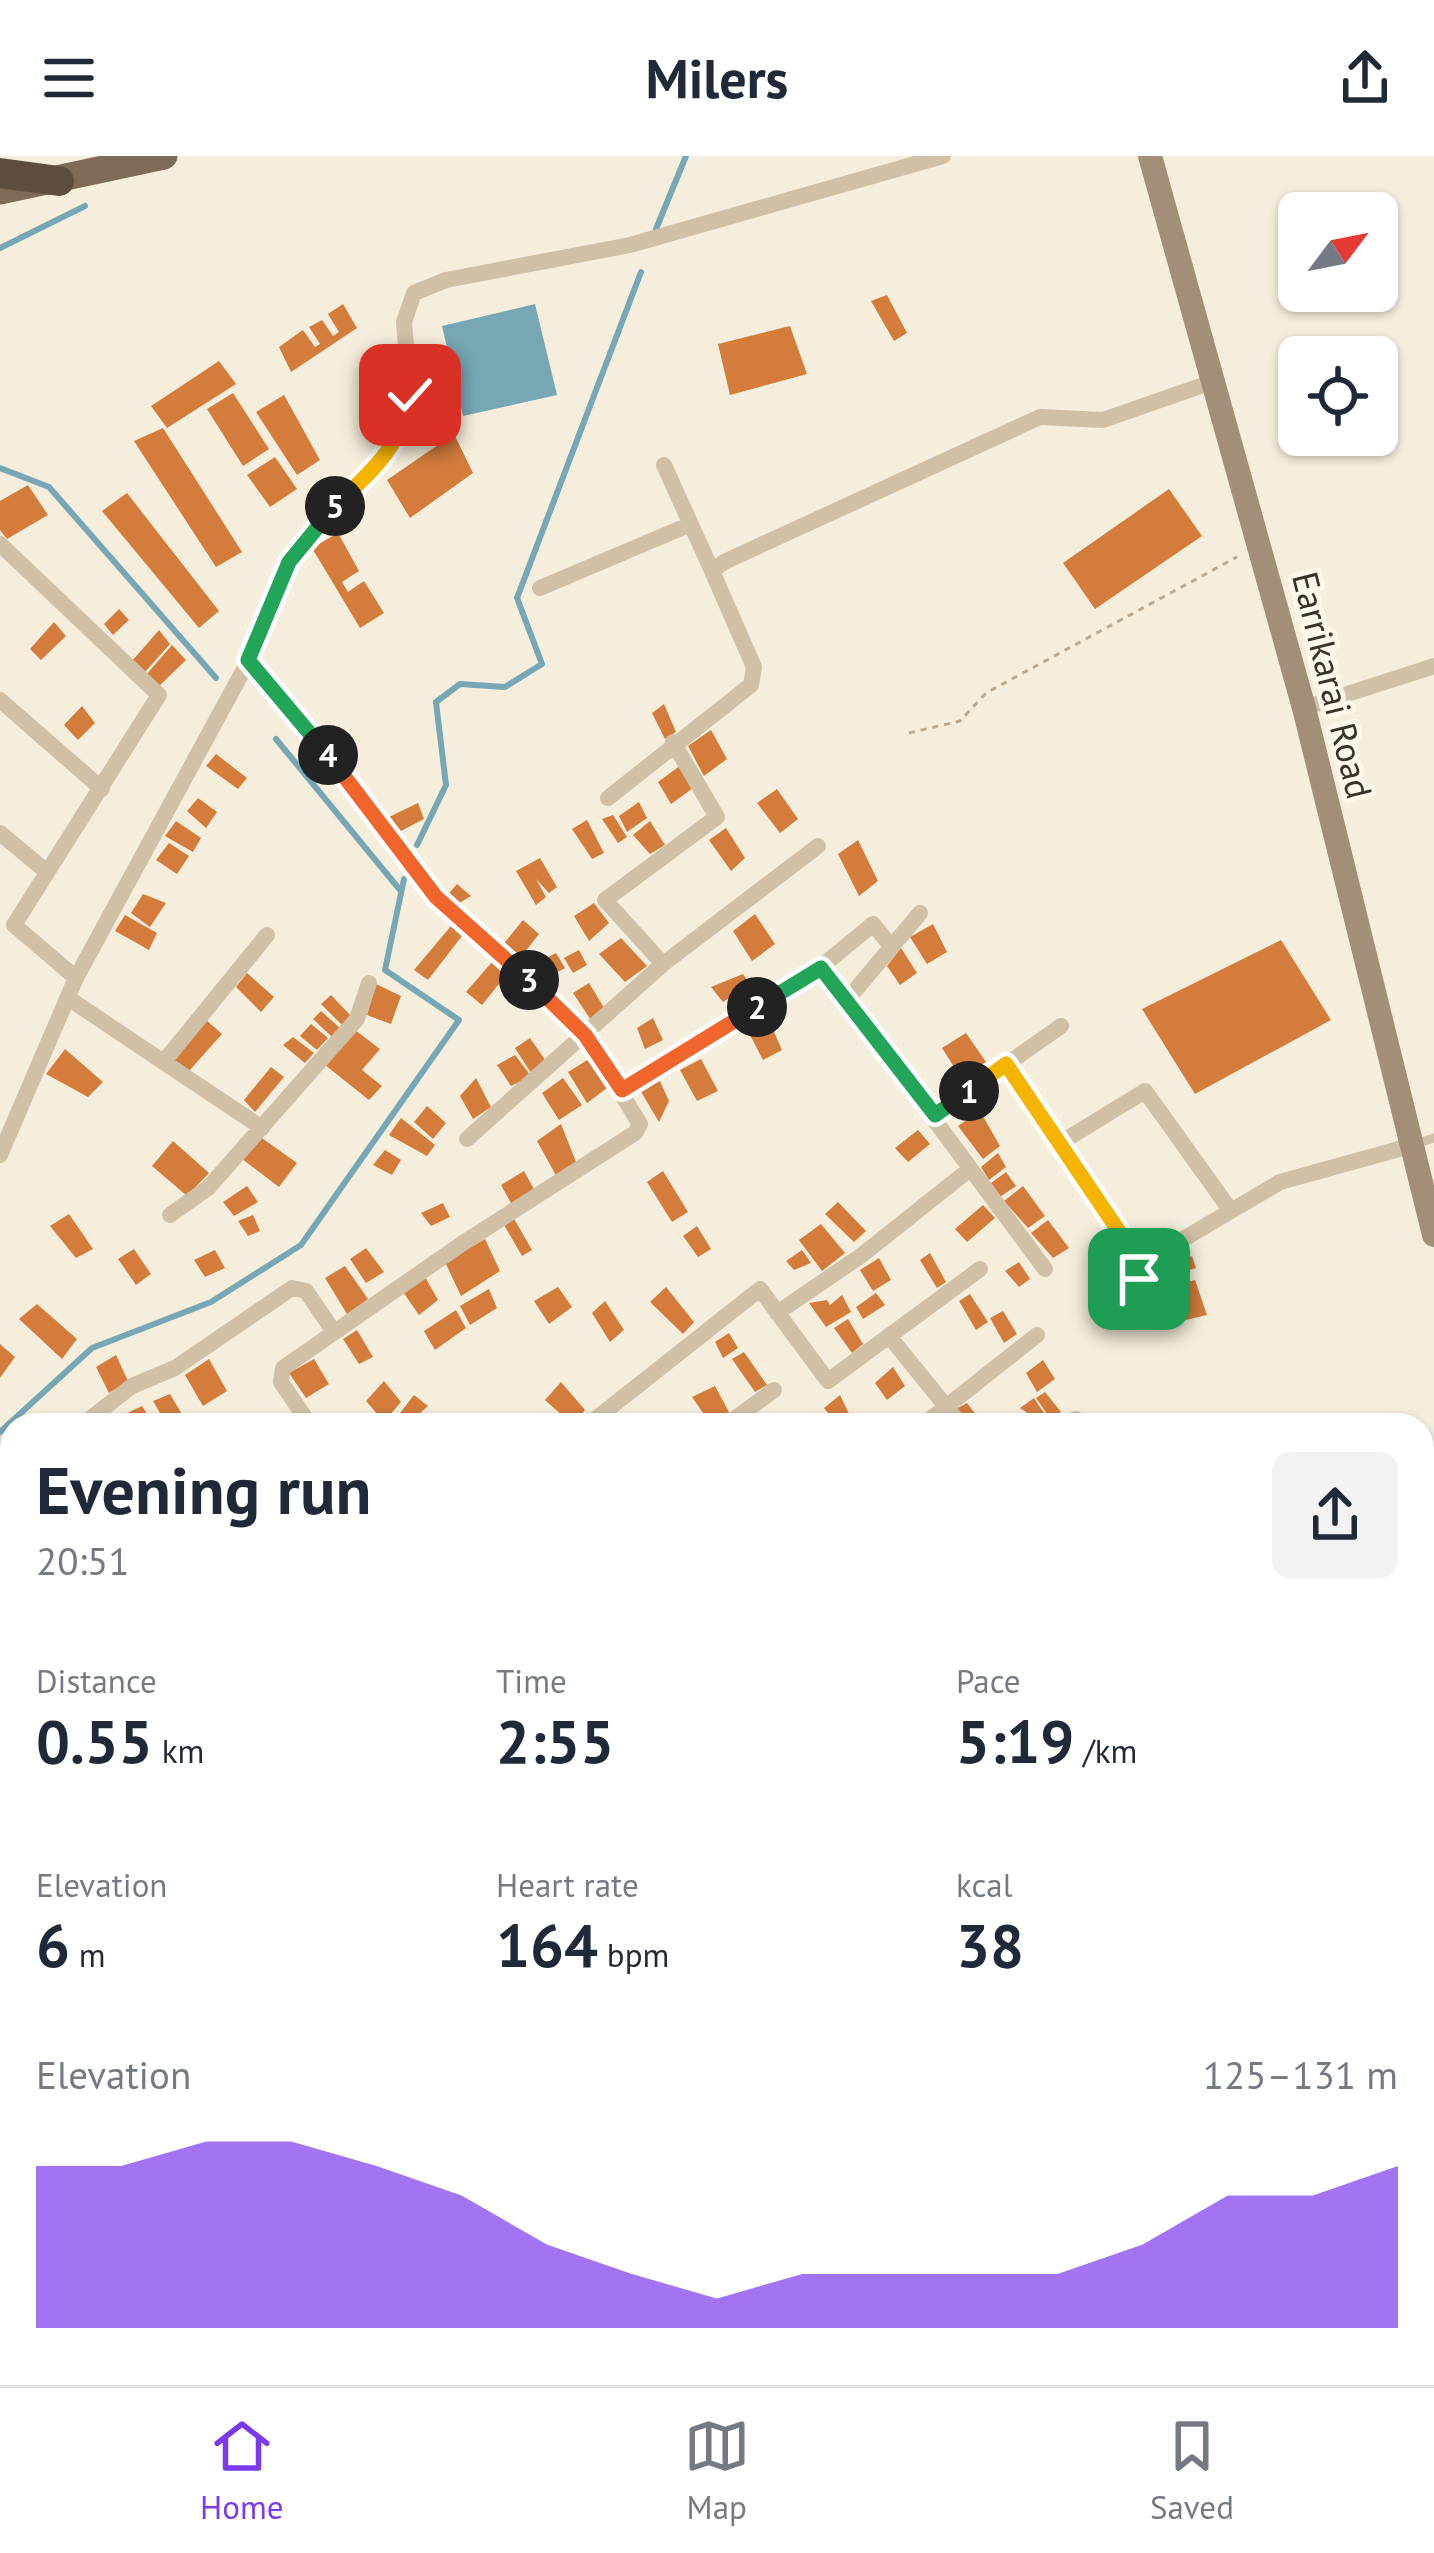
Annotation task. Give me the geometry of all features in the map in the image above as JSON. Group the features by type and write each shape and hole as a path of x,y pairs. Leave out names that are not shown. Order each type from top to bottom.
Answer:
{"highway":[{"path":"0,173 58,181"}],"main road":[{"path":"0,191 164,156"},
{"name":"Earrikarai Road","path":"1150,156 1422,1142 1434,1235"}],"street":[{"path":"0,1155 76,978 248,660 289,562 314,526 387,458 406,425 410,395 404,322 414,292 446,280 631,245 944,156"},
{"path":"712,571 1040,417 1102,420 1212,382"},
{"path":"608,798 673,742 751,686 754,667 664,465"},
{"path":"540,588 691,524"},
{"path":"0,544 159,695 14,926 76,978"},
{"path":"248,660 349,780 436,897 585,1035 640,1124 635,1133 334,1332 280,1374 303,1413"},
{"path":"1304,708 1434,666"},
{"path":"0,700 102,789"},
{"path":"663,964 604,900 717,817 673,742"},
{"path":"0,833 47,872"},
{"path":"467,1139 663,964 818,846"},
{"path":"847,1000 920,913"},
{"path":"622,1090 821,968 873,924 891,946"},
{"path":"166,1059 267,934"},
{"path":"821,968 935,1115 1045,1269"},
{"path":"170,1215 208,1188 357,1019 370,983"},
{"path":"68,998 262,1127"},
{"path":"935,1115 1060,1026"},
{"path":"1006,1064 1141,1264 1139,1295"},
{"path":"1060,1143 1145,1091 1231,1211"},
{"path":"1141,1264 1280,1181 1422,1142"},
{"path":"777,1313 862,1256 970,1169"},
{"path":"602,1413 760,1289 828,1381 980,1269"},
{"path":"97,1413 132,1385 176,1368 292,1288 306,1291 334,1332"},
{"path":"938,1413 1037,1335"},
{"path":"889,1336 952,1413"},
{"path":"742,1413 774,1390"}],"path":[{"path":"909,733 960,721 986,693 1260,545"}],"water":[{"path":"535,304 557,395 463,416 442,326"}],"building":[{"path":"887,295 907,333 894,341 871,301"},
{"path":"343,304 357,328 291,372 279,347 303,330 315,347 320,344 309,327 322,320 333,336 339,332 328,314"},
{"path":"790,326 807,374 730,395 718,344"},
{"path":"219,361 236,384 167,428 151,406"},
{"path":"233,393 269,449 243,466 207,409"},
{"path":"284,395 320,460 297,475 256,412"},
{"path":"163,428 242,552 216,567 134,441"},
{"path":"454,434 473,473 410,518 387,480"},
{"path":"275,457 297,489 270,507 247,475"},
{"path":"28,485 48,515 7,539 0,530 0,501"},
{"path":"1169,489 1202,536 1095,609 1063,563"},
{"path":"127,493 219,611 199,628 102,511"},
{"path":"338,533 359,571 342,582 348,592 364,581 384,613 360,628 312,548"},
{"path":"119,609 129,620 113,635 104,624"},
{"path":"54,622 66,636 41,660 30,649"},
{"path":"159,630 170,644 145,672 132,661"},
{"path":"172,645 186,660 157,688 145,676"},
{"path":"664,704 676,732 665,739 652,713"},
{"path":"82,706 95,723 78,740 64,725"},
{"path":"711,730 727,759 704,776 688,746"},
{"path":"216,754 247,778 238,789 206,766"},
{"path":"681,765 696,786 671,804 658,782"},
{"path":"777,789 798,819 780,833 757,803"},
{"path":"198,798 217,812 206,828 187,811"},
{"path":"639,802 647,818 627,832 619,816"},
{"path":"418,803 424,819 399,832 389,817"},
{"path":"613,815 627,837 618,843 602,819"},
{"path":"587,820 604,853 592,859 572,829"},
{"path":"176,821 201,838 193,852 165,836"},
{"path":"650,821 665,845 650,854 633,835"},
{"path":"726,828 745,858 731,871 709,840"},
{"path":"858,840 878,881 859,896 838,854"},
{"path":"169,843 189,856 177,874 156,860"},
{"path":"540,858 557,887 549,893 536,879 546,897 536,905 516,871"},
{"path":"457,884 471,896 456,905 445,898"},
{"path":"143,894 166,903 150,927 131,913"},
{"path":"594,903 609,923 589,941 574,916"},
{"path":"755,914 775,944 752,961 733,931"},
{"path":"125,915 157,933 149,950 115,931"},
{"path":"523,920 539,934 518,961 502,946"},
{"path":"933,924 947,952 927,964 910,937"},
{"path":"451,926 462,936 428,980 414,970"},
{"path":"621,938 647,966 625,982 599,954"},
{"path":"1281,940 1331,1020 1195,1094 1142,1009"},
{"path":"901,948 917,973 900,985 887,966"},
{"path":"579,950 587,965 573,973 564,958"},
{"path":"556,953 565,968 549,977 541,961"},
{"path":"492,962 507,974 482,1005 466,992"},
{"path":"247,973 274,997 261,1012 236,987"},
{"path":"743,974 750,984 723,1002 711,987"},
{"path":"589,983 606,1011 591,1020 573,993"},
{"path":"376,984 401,996 391,1024 367,1015"},
{"path":"331,995 352,1017 344,1027 321,1004"},
{"path":"321,1011 340,1028 332,1037 313,1019"},
{"path":"653,1018 663,1040 645,1049 637,1028"},
{"path":"205,1019 222,1034 189,1071 173,1060"},
{"path":"770,1023 782,1050 763,1060 748,1031"},
{"path":"311,1024 328,1038 317,1050 300,1036"},
{"path":"355,1030 380,1049 362,1070 382,1086 369,1100 325,1065"},
{"path":"966,1033 986,1062 961,1078 942,1048"},
{"path":"293,1037 314,1053 305,1063 283,1045"},
{"path":"530,1038 548,1064 533,1076 515,1048"},
{"path":"65,1049 103,1082 88,1097 46,1074"},
{"path":"515,1055 531,1076 511,1086 497,1065"},
{"path":"589,1059 607,1088 587,1103 568,1072"},
{"path":"701,1059 718,1091 697,1101 680,1070"},
{"path":"271,1067 284,1077 255,1112 244,1100"},
{"path":"476,1078 491,1107 473,1119 460,1096"},
{"path":"563,1078 582,1105 559,1120 542,1093"},
{"path":"659,1079 669,1101 659,1122 640,1090"},
{"path":"427,1106 446,1123 433,1139 414,1122"},
{"path":"980,1111 1000,1146 983,1159 958,1126"},
{"path":"401,1118 435,1145 427,1156 389,1135"},
{"path":"561,1124 578,1167 558,1179 537,1141"},
{"path":"918,1130 930,1144 908,1162 895,1148"},
{"path":"259,1136 297,1163 279,1187 242,1159"},
{"path":"173,1141 209,1173 187,1196 152,1166"},
{"path":"385,1150 401,1160 392,1175 373,1165"},
{"path":"998,1153 1006,1167 989,1180 981,1167"},
{"path":"524,1171 535,1191 512,1205 501,1185"},
{"path":"663,1171 688,1212 672,1222 647,1182"},
{"path":"1006,1172 1016,1186 1000,1197 991,1183"},
{"path":"247,1186 258,1202 234,1216 223,1202"},
{"path":"1023,1186 1045,1216 1028,1228 1004,1201"},
{"path":"838,1202 866,1231 854,1242 825,1214"},
{"path":"443,1203 450,1217 431,1226 421,1213"},
{"path":"983,1205 995,1218 967,1242 955,1229"},
{"path":"69,1214 93,1249 76,1258 50,1226"},
{"path":"253,1215 260,1231 248,1236 238,1221"},
{"path":"513,1217 532,1250 522,1256 503,1223"},
{"path":"1048,1220 1069,1248 1053,1258 1031,1233"},
{"path":"821,1224 845,1253 822,1271 799,1240"},
{"path":"697,1226 711,1249 698,1257 683,1236"},
{"path":"485,1239 500,1271 461,1296 445,1262"},
{"path":"366,1248 384,1272 366,1283 350,1259"},
{"path":"134,1249 151,1274 136,1285 118,1259"},
{"path":"215,1250 225,1268 205,1277 194,1260"},
{"path":"802,1250 811,1263 794,1270 786,1261"},
{"path":"930,1253 946,1282 937,1288 920,1260"},
{"path":"1192,1256 1196,1268 1166,1277 1166,1266"},
{"path":"879,1258 891,1280 873,1291 860,1270"},
{"path":"1019,1262 1030,1279 1019,1287 1005,1271"},
{"path":"345,1266 368,1299 347,1314 325,1278"},
{"path":"424,1275 438,1300 419,1315 403,1292"},
{"path":"1195,1280 1207,1315 1173,1323 1162,1289"},
{"path":"558,1287 572,1307 549,1324 534,1301"},
{"path":"666,1287 694,1322 683,1334 650,1302"},
{"path":"489,1289 497,1308 470,1325 460,1306"},
{"path":"876,1293 885,1305 863,1319 856,1307"},
{"path":"970,1294 988,1322 976,1330 959,1301"},
{"path":"842,1295 851,1312 826,1327 809,1303 827,1300 830,1305"},
{"path":"605,1301 624,1330 610,1342 592,1313"},
{"path":"37,1304 77,1339 62,1359 19,1319"},
{"path":"456,1310 466,1328 435,1350 424,1331"},
{"path":"1003,1311 1017,1334 1004,1343 990,1318"},
{"path":"848,1319 863,1344 852,1353 834,1328"},
{"path":"357,1330 373,1357 359,1364 343,1339"},
{"path":"729,1333 738,1348 723,1358 715,1342"},
{"path":"0,1344 15,1357 0,1378"},
{"path":"744,1352 767,1385 755,1392 732,1359"},
{"path":"116,1355 128,1381 109,1393 96,1367"},
{"path":"209,1359 227,1391 203,1406 185,1375"},
{"path":"314,1359 329,1384 306,1398 289,1373"},
{"path":"1043,1360 1055,1379 1037,1392 1026,1373"},
{"path":"893,1367 905,1386 887,1400 875,1383"},
{"path":"384,1381 401,1402 392,1413 376,1413 366,1401"},
{"path":"561,1382 585,1410 560,1413 545,1400"},
{"path":"715,1386 729,1412 703,1413 692,1397"},
{"path":"1045,1392 1061,1412 1046,1413 1036,1398"},
{"path":"170,1394 181,1413 160,1413 153,1401"},
{"path":"414,1395 428,1406 420,1413 400,1413"},
{"path":"840,1395 849,1413 828,1413 824,1408"},
{"path":"1034,1398 1044,1413 1027,1413 1020,1408"},
{"path":"967,1403 975,1413 959,1413 956,1409"}],"waterway":[{"path":"656,229 686,156"},
{"path":"0,248 85,206"},
{"path":"417,845 446,785 436,702 460,684 505,687 542,664 517,598 641,272"},
{"path":"0,468 49,487 216,678"},
{"path":"276,739 400,890"},
{"path":"21,1413 92,1348 211,1302 301,1245 459,1020 385,970 404,879"}],"route":[{"path":"410,395 406,425 387,458 314,526 289,562 248,660 349,780 436,897 585,1035 622,1090 821,968 935,1115 1006,1064 1141,1264 1139,1279"}]}
